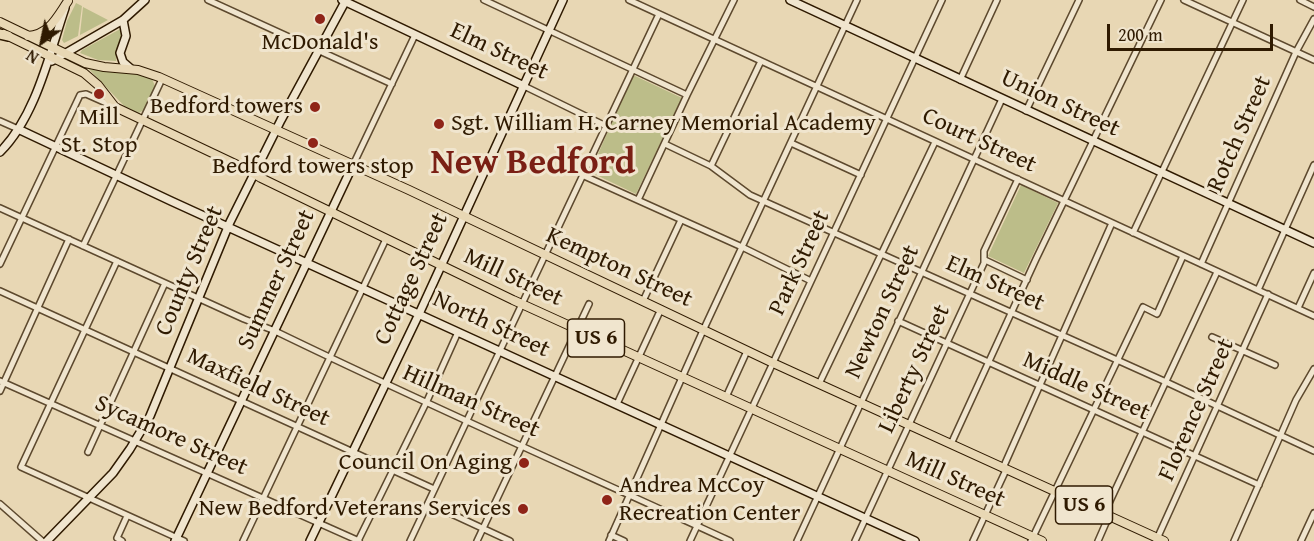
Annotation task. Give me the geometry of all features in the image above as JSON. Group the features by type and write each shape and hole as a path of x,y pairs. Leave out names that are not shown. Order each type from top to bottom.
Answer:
{"main road":[{"path":"64,54 123,20 145,0"},
{"name":"County Street","path":"47,541 113,473 136,441 156,404 228,227 275,130 320,51 344,0"},
{"name":"Elm Street","path":"344,0 524,86"},
{"name":"Cottage Street","path":"310,541 384,382 419,314 563,0"},
{"name":"Union Street","path":"790,0 800,2 845,27 1314,243"},
{"path":"28,36 46,31 68,1"},
{"path":"0,152 18,129 52,57 68,1"},
{"path":"123,20 127,33 120,56 130,68"},
{"name":"US 6","path":"0,22 28,36 52,57"},
{"name":"US 6","path":"3,34 52,57"},
{"name":"Kempton Street","path":"52,57 64,54 98,66 130,68 162,79 353,165 747,351 1160,540"},
{"name":"Mill Street","path":"52,57 78,69 89,77 115,107 440,266 985,515 1032,539 1041,541"},
{"name":"North Street","path":"18,129 55,148 914,541"},
{"name":"Summer Street","path":"175,539 353,165"}],"street":[{"path":"208,0 392,84"},
{"path":"484,0 687,94"},
{"name":"Court Street","path":"629,0 1314,316"},
{"path":"638,200 734,0"},
{"path":"624,541 610,538 628,494 857,0"},
{"name":"Park Street","path":"690,541 942,0"},
{"path":"960,80 998,0"},
{"path":"1026,111 1079,0"},
{"path":"951,444 1011,312 1161,0"},
{"path":"1184,0 1314,60"},
{"path":"1133,233 1243,0"},
{"path":"1300,0 1314,7"},
{"path":"410,541 659,14"},
{"name":"Rotch Street","path":"1201,264 1296,52 1314,19"},
{"name":"Summer Street","path":"353,165 416,35"},
{"path":"711,166 760,61"},
{"path":"83,246 162,79"},
{"name":"Elm Street","path":"524,86 606,126"},
{"path":"0,264 82,93 115,107"},
{"name":"Newton Street","path":"796,541 1002,99"},
{"path":"0,121 18,129"},
{"path":"819,384 935,142"},
{"path":"791,143 861,175"},
{"name":"Elm Street","path":"665,144 711,166 742,190 764,201 1314,451"},
{"path":"1258,290 1314,165"},
{"path":"582,175 742,247 811,281"},
{"name":"Liberty Street","path":"855,541 985,260 985,248 1018,179"},
{"name":"Hillman Street","path":"0,208 275,331 730,541"},
{"path":"643,301 681,220"},
{"path":"973,541 1112,223"},
{"path":"0,391 2,382 69,239"},
{"path":"243,541 386,239"},
{"path":"1032,539 1143,307 1157,314 1183,256"},
{"path":"985,260 1027,280"},
{"path":"117,261 21,467 175,539 184,541"},
{"path":"1098,541 1142,432 1217,272"},
{"path":"1298,308 1314,273"},
{"path":"88,452 165,283"},
{"name":"Maxfield Street","path":"0,291 434,489"},
{"name":"Florence Street","path":"1160,540 1268,294"},
{"path":"477,541 589,304"},
{"path":"617,404 661,309"},
{"name":"Middle Street","path":"898,321 1259,484"},
{"path":"359,541 458,332"},
{"path":"1212,337 1275,365"},
{"path":"726,397 747,351"},
{"path":"1234,541 1296,400 1314,369"},
{"name":"Sycamore Street","path":"2,382 359,541"},
{"path":"428,503 510,541"},
{"path":"0,504 42,541"},
{"path":"1301,541 1314,513"},
{"path":"118,540 128,516"}],"green space":[{"path":"76,3 82,6 78,36 64,43 62,40 67,21"},
{"path":"83,7 108,20 80,35"},
{"path":"122,28 123,38 117,49 116,61 98,60 80,53 82,50"},
{"path":"86,66 136,74 152,79 155,86 144,110 139,113 127,109"},
{"path":"633,75 682,98 636,194 590,172"},
{"path":"1021,185 1058,203 1024,273 988,256"}],"place":[{"name":"McDonald's","path":"320,19"},
{"name":"Mill St. Stop","path":"99,94"},
{"name":"Bedford towers","path":"315,107"},
{"name":"Sgt. William H. Carney Memorial Academy","path":"439,124"},
{"name":"Bedford towers stop","path":"313,143"},
{"name":"Council On Aging","path":"524,463"},
{"name":"Andrea McCoy Recreation Center","path":"607,500"},
{"name":"New Bedford Veterans Services","path":"523,509"}],"district":[{"name":"New Bedford","path":"533,164"}]}
